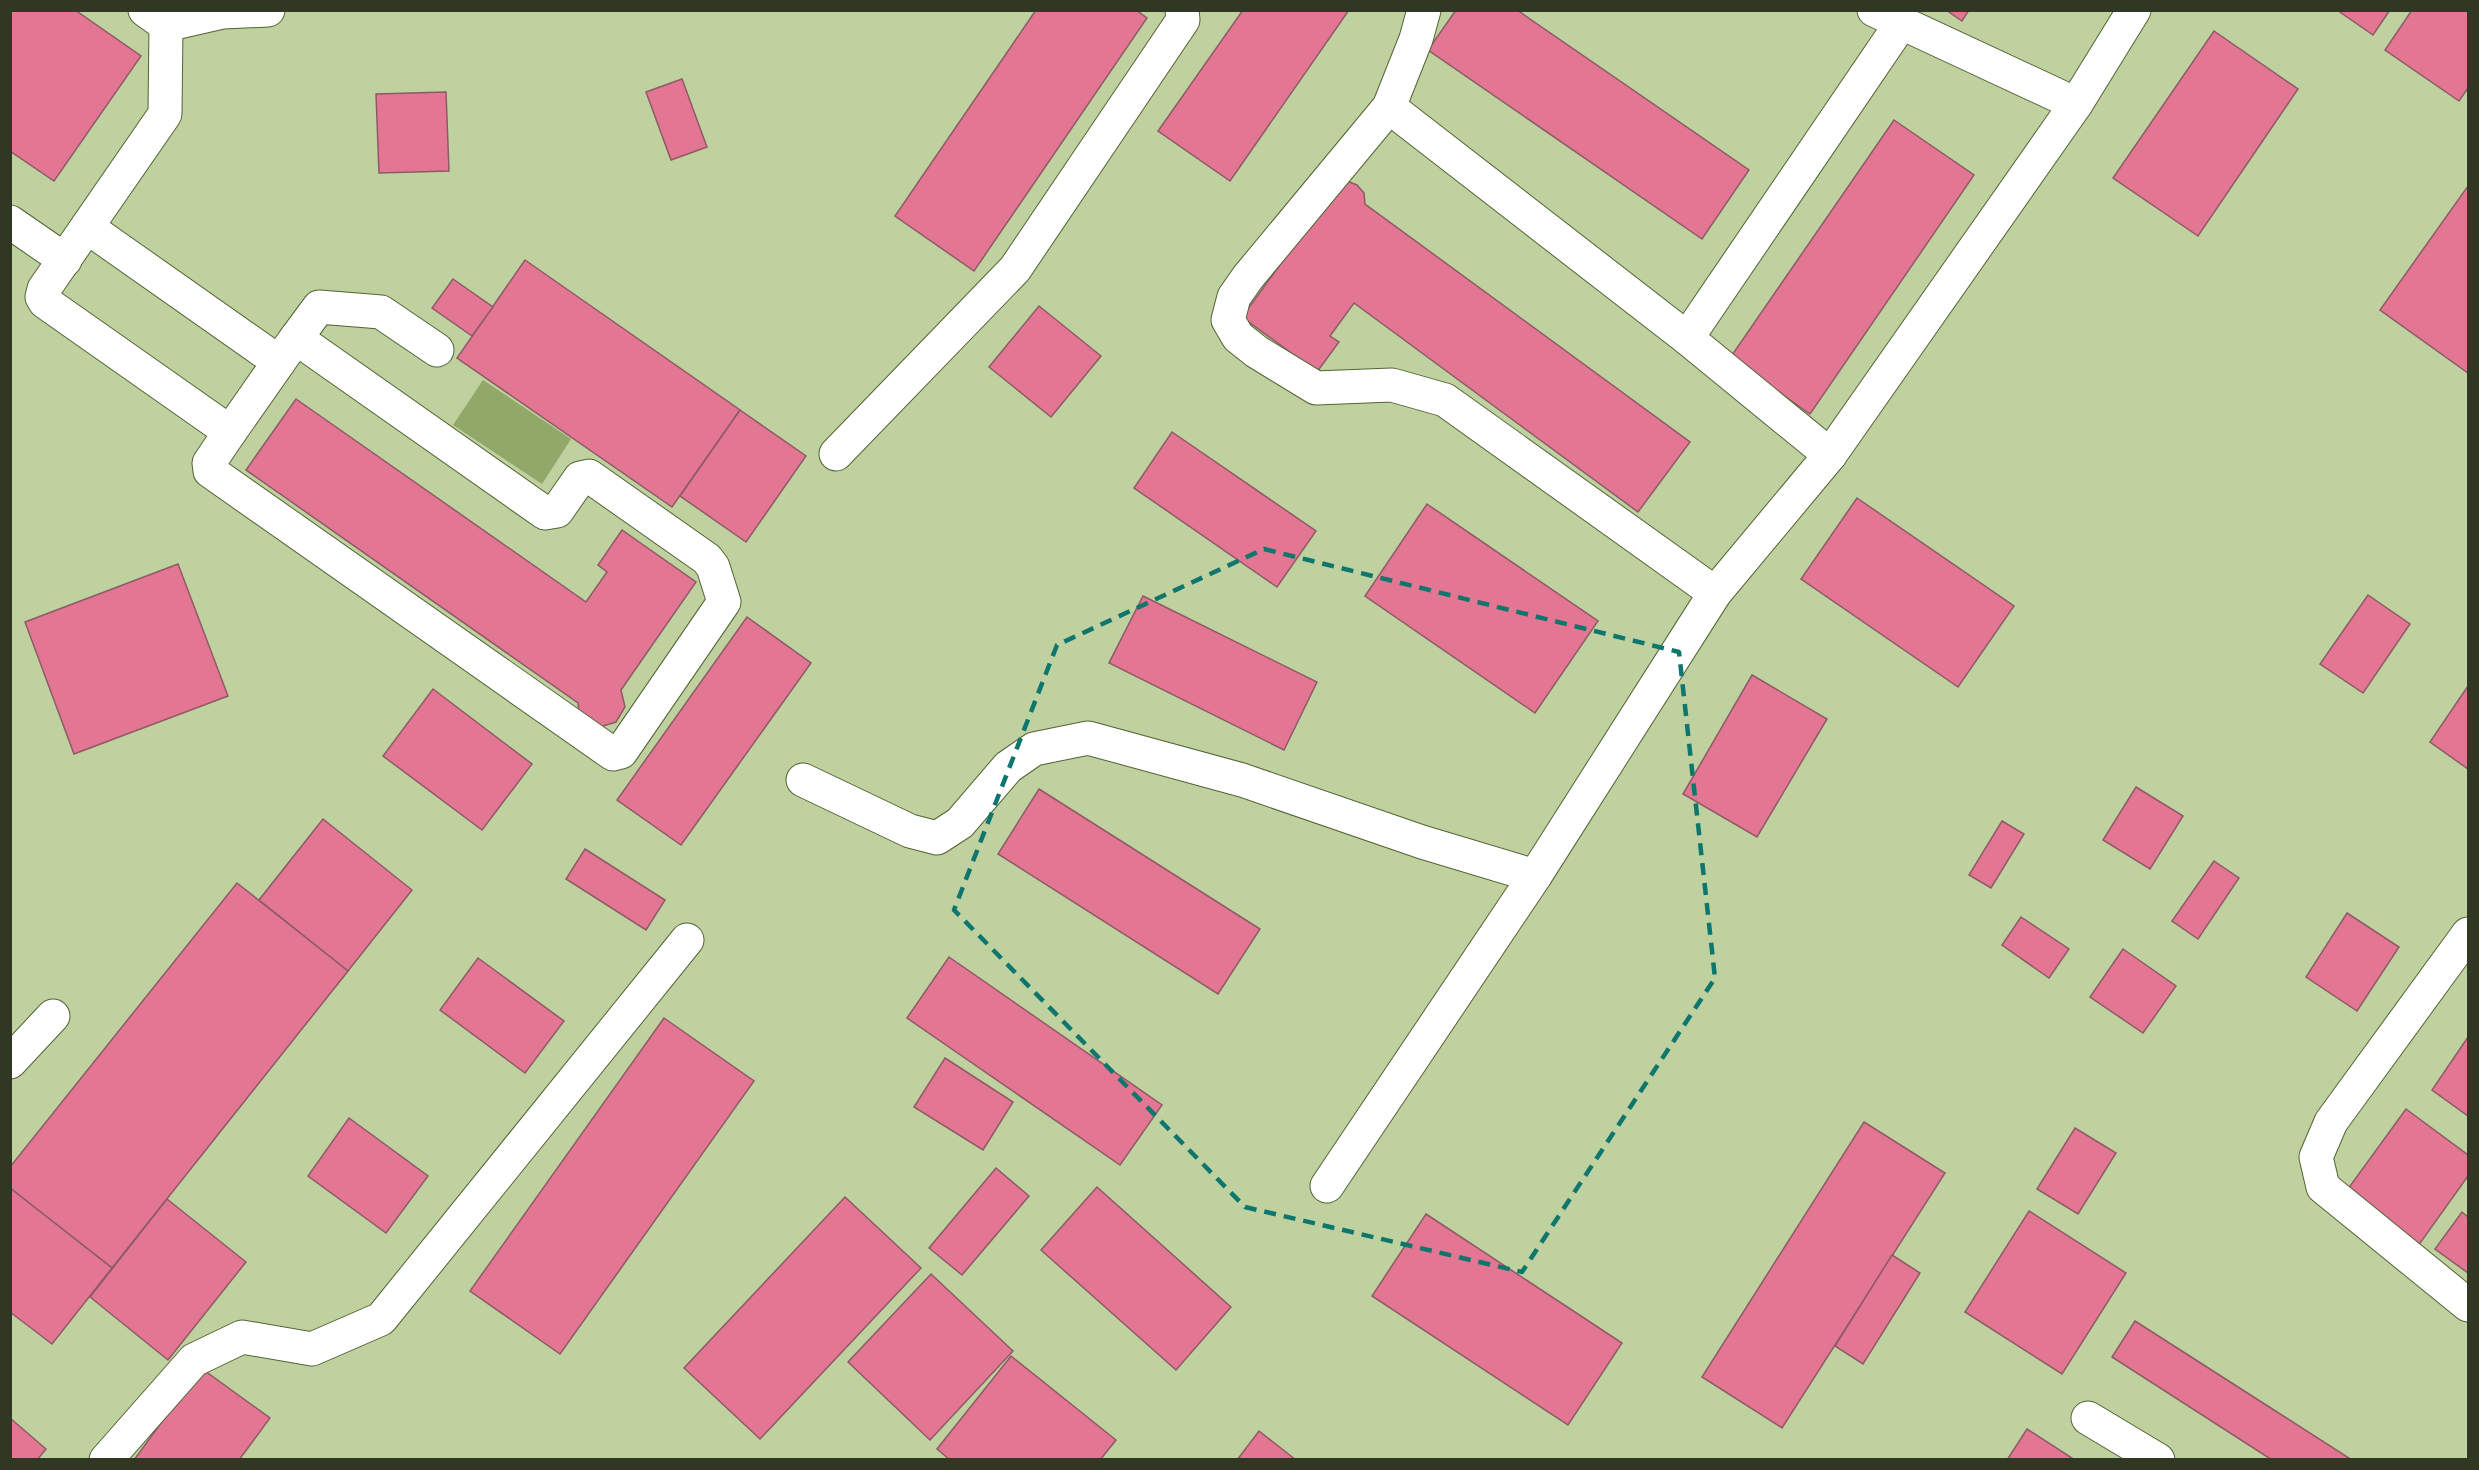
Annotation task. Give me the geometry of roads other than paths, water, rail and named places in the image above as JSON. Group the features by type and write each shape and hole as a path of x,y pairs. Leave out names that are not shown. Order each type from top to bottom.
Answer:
{"street":[{"path":"230,432 45,302 42,297 44,289 165,114 155,18 268,10"},
{"path":"836,454 1015,269 1184,20 1182,10"},
{"path":"1424,10 1416,39 1389,107 1234,297 1228,320 1238,337 1316,388 1392,385 1445,400 1715,593"},
{"path":"1327,1186 1535,876 1715,593 1830,455 2076,104 2134,10"},
{"path":"1687,338 1887,18 2076,104"},
{"path":"1389,107 1687,338 1830,455"},
{"path":"10,222 65,260"},
{"path":"87,227 287,350 545,513 557,511 580,478 589,476 710,562 724,596 721,609 621,752 613,754 210,471 209,463 287,350 320,307 376,311 437,350"},
{"path":"803,780 910,831 937,838 960,823 1008,767 1034,749 1088,738 1242,780 1422,842 1535,876"},
{"path":"2469,934 2331,1122 2316,1157 2323,1187 2469,1305"},
{"path":"106,1460 194,1360 242,1337 312,1349 381,1318 687,940"},
{"path":"10,1062 53,1016"},
{"path":"2088,1418 2158,1460"}]}
